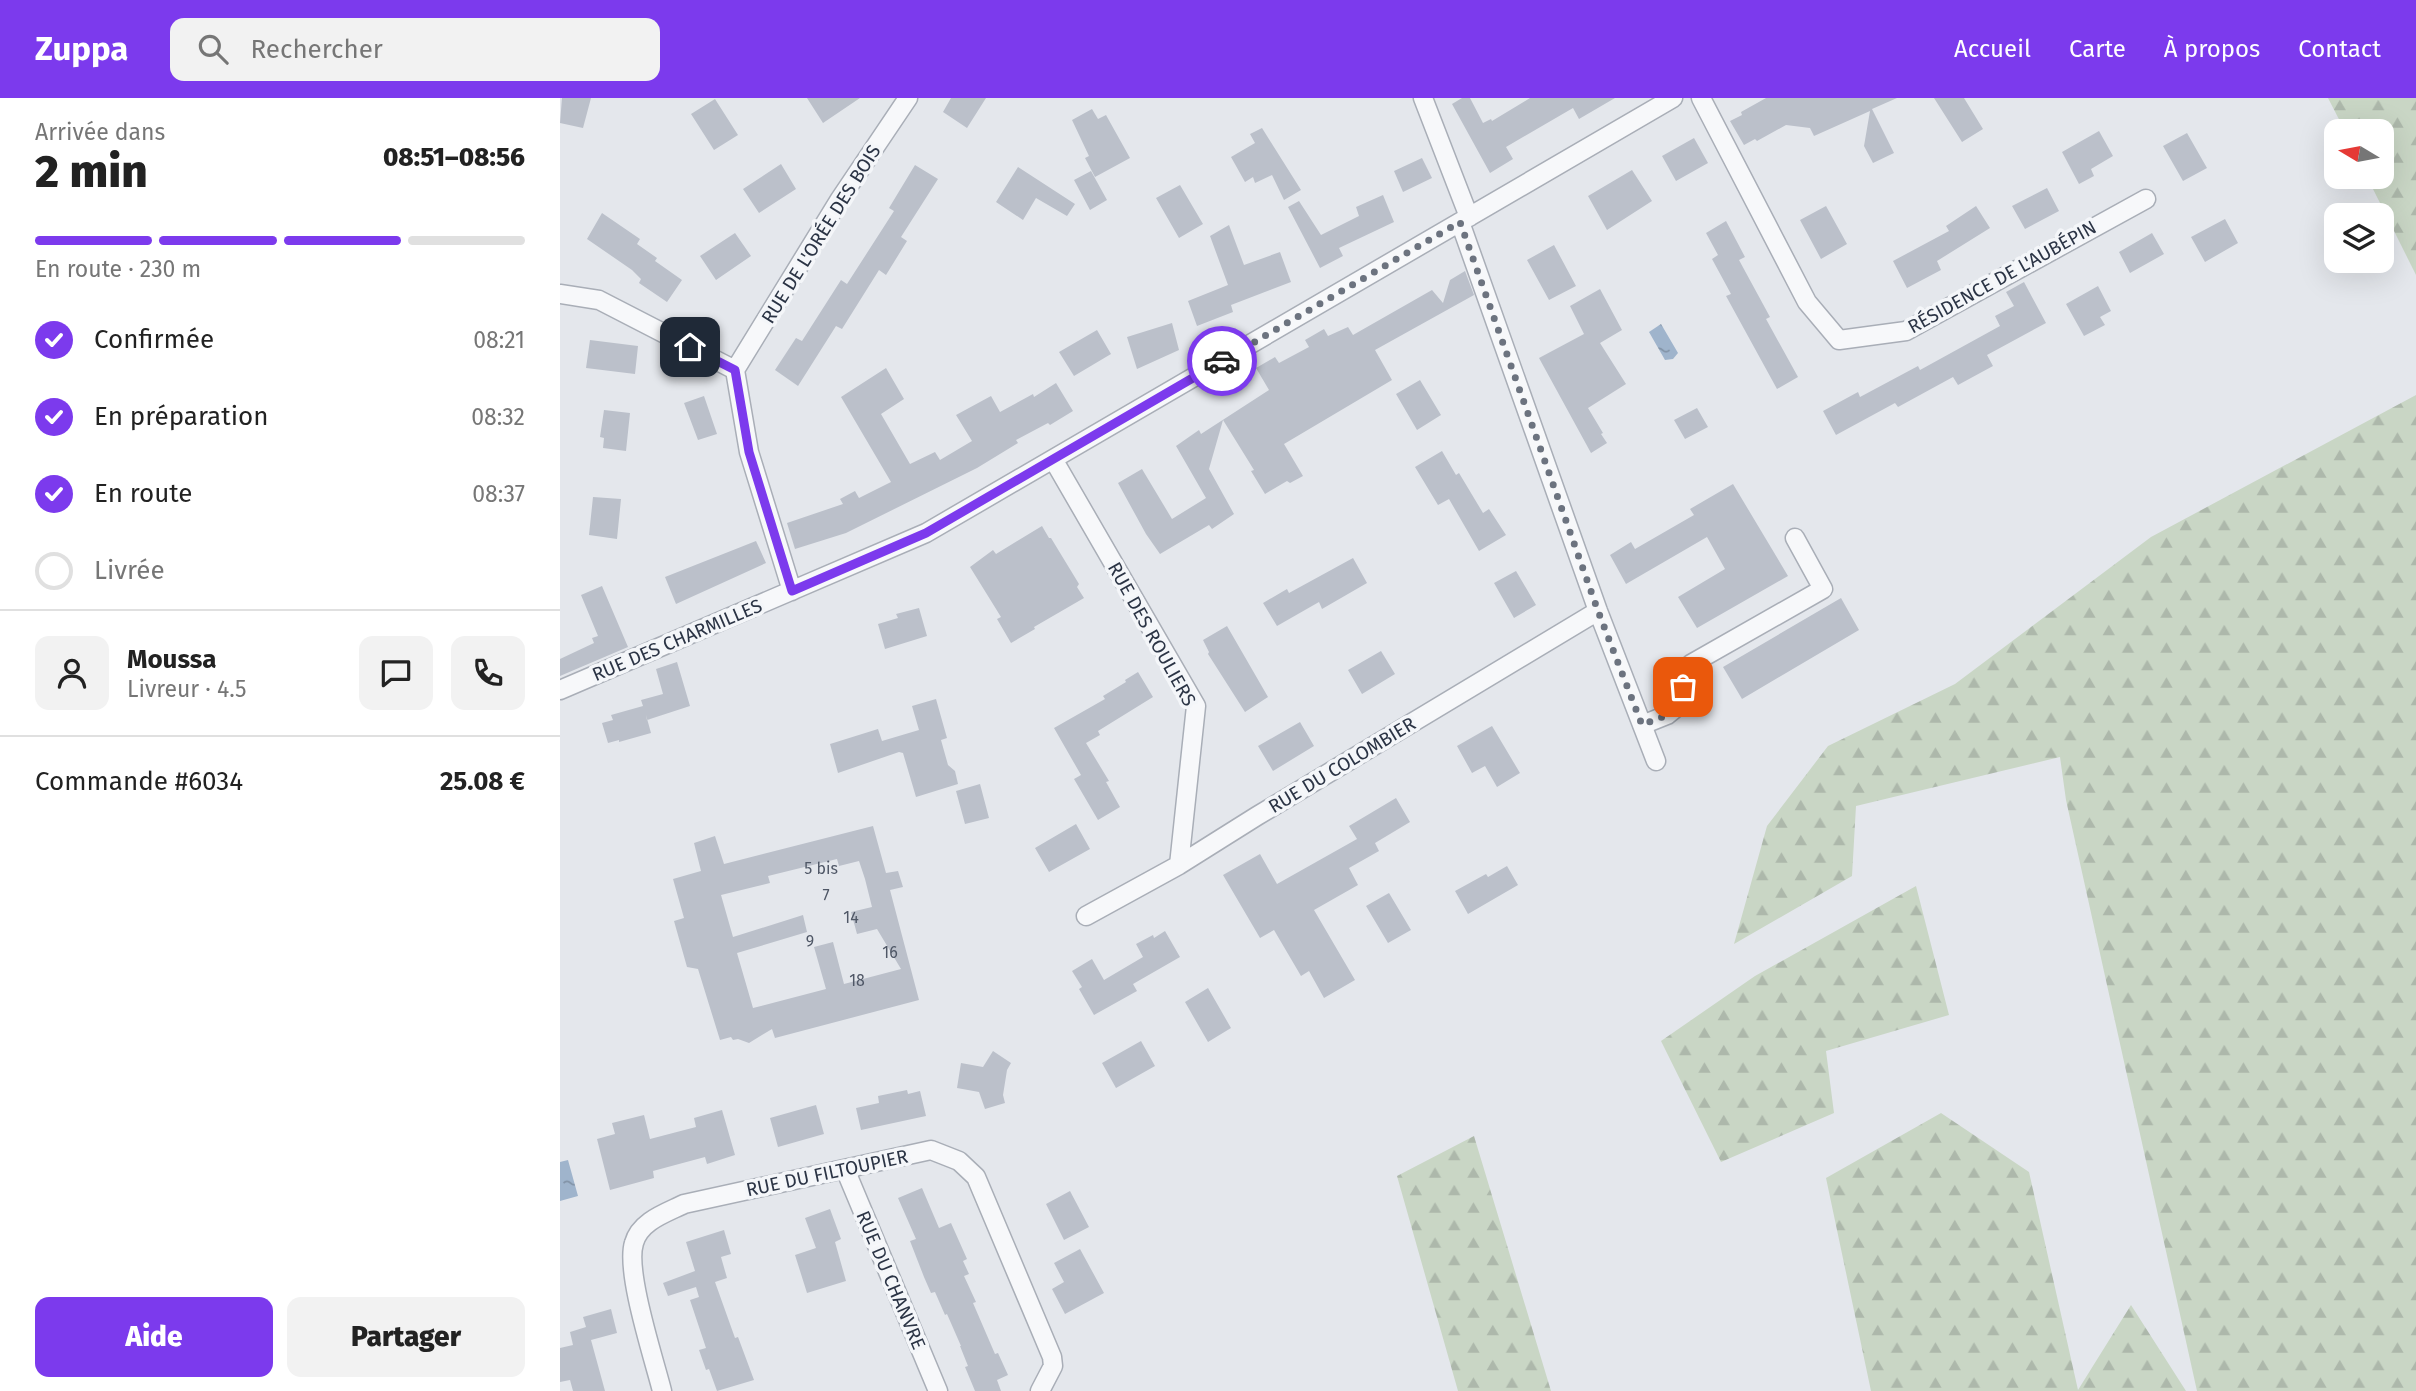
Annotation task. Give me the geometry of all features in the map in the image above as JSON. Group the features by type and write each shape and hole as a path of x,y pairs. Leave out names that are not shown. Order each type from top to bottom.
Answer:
{"street":[{"name":"RUE DE L'ORÉE DES BOIS","path":"735,370 840,199 908,98"},
{"path":"1423,98 1598,611 1656,761"},
{"name":"RUE DES CHARMILLES","path":"560,690 926,533 1673,98"},
{"name":"RÉSIDENCE DE L'AUBÉPIN","path":"1701,98 1807,302 1839,340 1906,331 2146,199"},
{"path":"560,294 600,300 735,370 749,452 792,591"},
{"name":"RUE DES ROULIERS","path":"1053,459 1196,706 1179,865"},
{"path":"1642,725 1667,715 1678,706 1685,673 1691,664 1823,589 1795,538"},
{"name":"RUE DU COLOMBIER","path":"1086,916 1179,865 1598,611"},
{"name":"RUE DU FILTOUPIER","path":"662,1391 633,1278 634,1242 647,1223 684,1204 930,1150 959,1161 976,1177 1052,1357 1053,1366 1040,1391"},
{"name":"RUE DU CHANVRE","path":"845,1169 938,1391"}],"green space":[{"path":"2328,98 2416,98 2416,275 2394,231 2394,203 2380,203 2373,189 2394,189 2394,119 2339,119"},
{"path":"2416,395 2416,1391 2197,1391 2066,800 2060,757 1856,806 1852,876 1734,944 1767,826 1828,746 1955,684 2151,537"},
{"path":"1916,886 1949,1015 1826,1051 1834,1113 1721,1162 1661,1041 1755,976"},
{"path":"1941,1113 2029,1172 2078,1390 2131,1305 2186,1391 1871,1391 1826,1178"},
{"path":"1474,1136 1551,1391 1458,1391 1397,1176"}],"water":[{"path":"1661,324 1678,353 1673,359 1665,360 1649,332"},
{"path":"568,1160 578,1196 560,1201 560,1162"}],"building":[{"path":"562,98 591,98 583,128 560,123"},
{"path":"807,98 860,98 823,123"},
{"path":"951,98 986,98 967,128 943,112"},
{"path":"1462,98 1470,98 1483,123 1491,119 1492,121 1530,98 1615,98 1579,119 1573,108 1506,147 1513,159 1490,173 1452,104"},
{"path":"1766,98 1897,98 1872,109 1894,153 1873,163 1864,146 1870,111 1814,136 1810,128 1786,125 1744,145 1730,121"},
{"path":"1934,98 1964,98 1983,129 1962,142"},
{"path":"715,99 738,135 714,150 691,114"},
{"path":"1092,109 1098,119 1106,115 1130,158 1095,177 1085,158 1089,156 1072,120"},
{"path":"1262,128 1301,190 1284,200 1272,175 1255,183 1253,177 1245,182 1231,157 1255,143 1250,134"},
{"path":"2099,131 2113,156 2091,169 2094,176 2079,184 2062,152"},
{"path":"2187,133 2207,168 2183,181 2163,146"},
{"path":"1694,138 1708,163 1676,181 1662,156"},
{"path":"1422,158 1432,178 1403,192 1394,171"},
{"path":"781,164 796,189 759,213 743,189"},
{"path":"915,165 938,179 901,237 907,241 886,275 879,270 842,329 836,326 798,386 775,370 796,338 802,341 841,280 847,284 894,211 889,208"},
{"path":"1018,167 1075,204 1067,216 1036,198 1023,220 996,202"},
{"path":"1632,170 1652,201 1607,230 1588,196"},
{"path":"1091,171 1107,200 1090,210 1074,180"},
{"path":"1180,185 1203,224 1179,238 1156,198"},
{"path":"2047,188 2059,211 2025,229 2012,206"},
{"path":"1383,195 1394,222 1339,248 1343,256 1320,268 1288,207 1299,201 1321,235 1359,216 1356,207"},
{"path":"1826,206 1847,244 1821,259 1800,220"},
{"path":"1976,206 1990,228 1937,261 1941,270 1907,288 1893,261 1949,231 1946,226"},
{"path":"602,213 640,239 637,244 682,280 667,302 639,283 641,279 632,270 587,239"},
{"path":"2225,219 2238,243 2205,262 2191,237"},
{"path":"1726,221 1745,257 1739,260 1770,317 1766,319 1798,377 1777,389 1726,296 1731,294 1712,259 1718,255 1706,233"},
{"path":"1229,225 1244,265 1280,252 1291,282 1231,305 1233,312 1197,326 1188,301 1228,285 1210,236"},
{"path":"735,233 751,256 716,280 700,256"},
{"path":"2152,233 2164,254 2130,273 2119,252"},
{"path":"1554,245 1576,286 1549,300 1527,260"},
{"path":"1465,271 1474,295 1375,350 1392,380 1284,444 1303,476 1290,483 1287,481 1265,494 1251,471 1254,470 1223,420 1209,469 1234,514 1212,529 1209,525 1160,554 1118,483 1142,469 1172,519 1206,498 1176,446 1199,430 1201,434 1269,390 1256,368 1275,357 1279,363 1309,347 1305,340 1324,329 1328,336 1348,327 1353,335 1432,290 1443,303 1450,280"},
{"path":"2024,282 2046,323 1987,355 1993,366 1958,385 1953,377 1898,407 1895,403 1836,435 1823,411 1858,392 1860,397 1918,366 1920,370 2000,326 1995,316 2014,306 2006,292"},
{"path":"2098,286 2111,311 2100,317 2105,325 2084,336 2066,304"},
{"path":"1600,289 1622,330 1600,343 1626,384 1588,408 1607,443 1591,453 1539,358 1584,334 1570,306"},
{"path":"1172,323 1179,350 1137,369 1127,337"},
{"path":"1097,330 1111,354 1074,376 1059,352"},
{"path":"590,340 638,346 635,374 586,368"},
{"path":"886,368 904,399 881,414 910,464 935,452 940,460 972,441 956,415 991,396 1000,412 1033,394 1034,397 1056,383 1073,411 1016,440 1018,443 977,468 846,533 795,549 787,523 843,504 840,499 855,491 859,498 891,482 841,397"},
{"path":"1420,380 1441,415 1417,430 1396,394"},
{"path":"704,396 717,434 698,440 684,403"},
{"path":"1697,408 1708,427 1685,439 1674,420"},
{"path":"604,410 630,413 626,451 603,448 604,438 600,437"},
{"path":"1442,451 1483,513 1489,509 1506,535 1479,551 1449,499 1438,505 1415,467"},
{"path":"1733,484 1788,576 1697,628 1678,597 1725,569 1707,537 1626,584 1610,555 1631,542 1635,549 1694,515 1690,509"},
{"path":"593,497 621,499 617,539 589,535"},
{"path":"1042,526 1079,584 1077,587 1084,598 1011,643 997,619 1001,617 970,567 993,550 996,554"},
{"path":"756,541 766,563 676,604 665,577"},
{"path":"1353,558 1367,583 1322,609 1319,602 1277,626 1263,603 1287,589 1289,593"},
{"path":"1516,571 1536,605 1514,618 1494,583"},
{"path":"602,586 628,647 560,676 560,659 594,643 592,638 598,636 581,595"},
{"path":"1841,598 1859,630 1742,699 1723,667"},
{"path":"919,608 927,636 885,649 878,624 898,618 896,614"},
{"path":"1227,626 1268,697 1245,712 1208,654 1203,640"},
{"path":"1381,651 1395,674 1362,694 1348,670"},
{"path":"677,662 690,706 647,720 651,733 608,743 602,723 613,720 611,715 643,706 641,700 663,694 656,669"},
{"path":"1138,672 1153,697 1098,731 1100,735 1086,743 1109,781 1106,782 1120,807 1098,820 1074,779 1081,775 1054,728 1105,699 1103,696"},
{"path":"936,699 947,738 941,740 948,765 955,771 958,784 916,797 903,753 899,752 838,773 830,744 878,729 882,741 919,730 912,706"},
{"path":"1300,722 1314,746 1273,771 1258,746"},
{"path":"1492,726 1520,773 1497,787 1485,766 1472,773 1457,746"},
{"path":"980,784 989,818 965,824 956,791"},
{"path":"1396,798 1410,822 1375,843 1379,851 1349,868 1358,885 1314,910 1355,980 1324,998 1309,971 1301,976 1274,930 1260,938 1223,875 1260,854 1277,884 1357,839 1349,826"},
{"path":"1076,824 1090,849 1049,872 1035,848"},
{"path":"873,826 886,873 898,871 903,887 890,890 919,1000 775,1038 772,1029 749,1043 733,1040 731,1037 720,1040 698,969 687,967 674,921 684,918 673,879 701,871 694,843 715,836 724,864","holes":["837,859 839,866 859,861 872,907 851,912 857,934 877,929 901,969 844,984 833,942 814,947 826,989 753,1008 737,953 807,932 803,915 733,937 721,895 770,883 768,876"]},
{"path":"1507,866 1518,885 1468,914 1455,891"},
{"path":"1389,893 1411,930 1388,943 1366,906"},
{"path":"1165,931 1180,957 1133,984 1137,991 1094,1015 1072,971 1092,959 1104,980 1143,957 1136,944"},
{"path":"1208,988 1231,1028 1208,1042 1185,1002"},
{"path":"1141,1041 1155,1066 1116,1088 1102,1063"},
{"path":"993,1051 1011,1063 1007,1070 1003,1095 1005,1103 985,1109 979,1092 957,1088 961,1063 983,1067"},
{"path":"907,1090 908,1094 920,1091 926,1116 861,1130 856,1108 879,1103 878,1096"},
{"path":"816,1105 824,1134 778,1147 770,1118"},
{"path":"722,1110 735,1155 707,1164 705,1157 653,1171 654,1178 610,1190 597,1139 615,1134 612,1123 644,1115 650,1139 696,1127 694,1118"},
{"path":"922,1188 939,1228 951,1223 967,1259 963,1261 969,1274 964,1276 976,1302 973,1303 995,1354 998,1353 1008,1375 997,1380 1001,1391 975,1391 965,1367 968,1366 961,1346 947,1314 945,1315 935,1292 931,1293 924,1277 910,1241 916,1239 898,1198"},
{"path":"1070,1191 1089,1227 1064,1240 1046,1204"},
{"path":"830,1209 841,1239 835,1242 846,1281 807,1293 795,1255 816,1248 805,1218"},
{"path":"724,1230 731,1254 721,1257 727,1278 715,1282 735,1338 738,1337 754,1380 717,1391 699,1350 706,1348 690,1300 699,1297 696,1287 668,1296 663,1283 695,1271 686,1242"},
{"path":"1080,1249 1104,1293 1065,1314 1052,1289 1064,1282 1054,1263"},
{"path":"611,1309 617,1333 591,1340 605,1391 573,1391 570,1380 560,1382 560,1348 573,1345 570,1332 586,1327 583,1317"}],"way so far":[{"path":"1222,361 1460,222 1598,611 1642,725 1674,711 1681,701 1683,687"}],"route":[{"path":"690,347 735,370 749,452 792,591 926,533 1222,361"}]}
